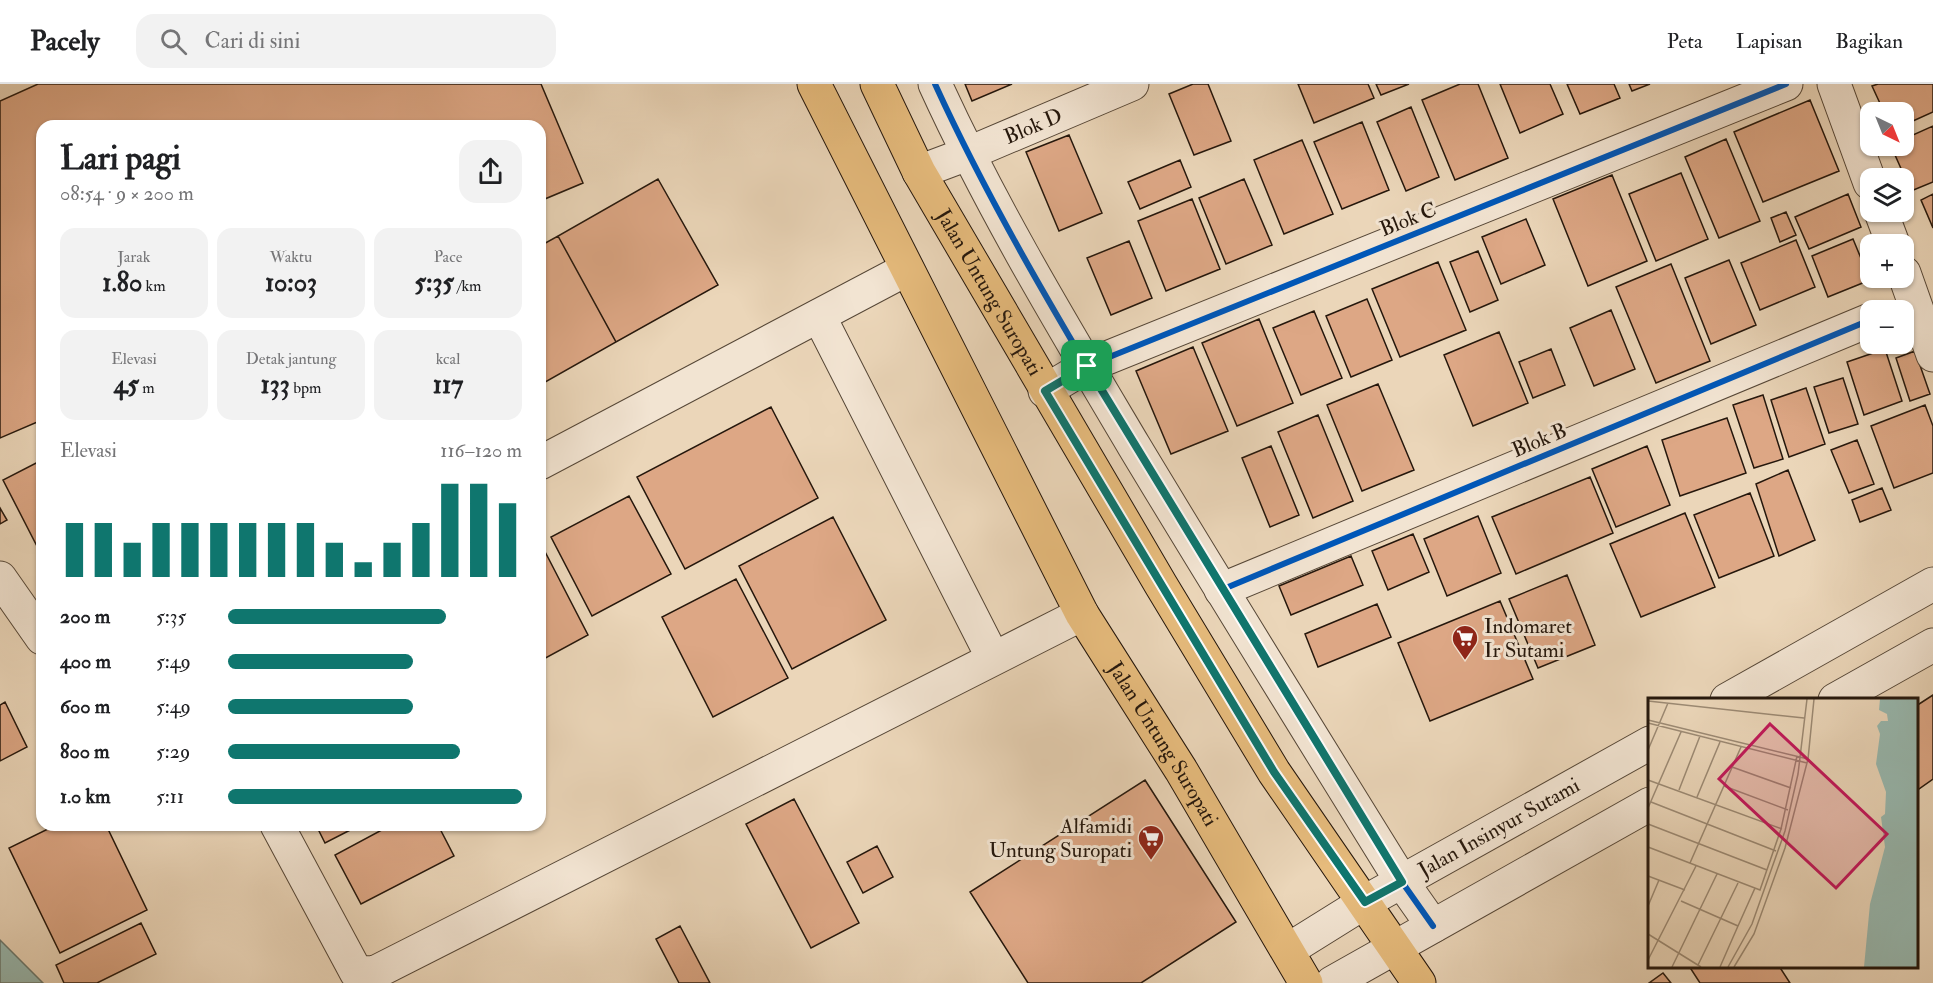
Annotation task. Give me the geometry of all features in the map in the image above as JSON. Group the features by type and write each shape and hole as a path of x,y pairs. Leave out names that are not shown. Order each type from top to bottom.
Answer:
{"main road":[{"name":"Jalan Untung Suropati","path":"814,84 1082,614 1181,770 1306,983"},
{"name":"Jalan Untung Suropati","path":"877,84 919,172 1045,391 1274,772 1365,902 1393,949 1419,983"}],"street":[{"path":"935,84 967,154 1087,366 1221,590 1402,882 1433,926"},
{"name":"Blok D","path":"919,172 1132,84"},
{"name":"Blok C","path":"1045,391 1087,366 1786,84"},
{"path":"1834,84 1865,168"},
{"path":"546,460 907,269"},
{"path":"1904,295 1933,355"},
{"path":"819,316 993,658"},
{"name":"Blok B","path":"1221,590 1860,324"},
{"path":"0,578 36,629"},
{"path":"1729,698 1933,584"},
{"path":"280,831 356,972 374,973 1082,614"},
{"path":"1838,698 1933,645"},
{"name":"Jalan Insinyur Sutami","path":"1288,950 1365,902 1648,744"},
{"path":"1332,983 1648,805"}],"water":[{"path":"0,940 43,983 0,983"}],"building":[{"path":"38,84 541,84 583,183 546,198 546,120 36,120 36,423 0,438 0,101"},
{"path":"965,84 1012,84 972,101"},
{"path":"1193,84 1208,84 1231,141 1194,155 1169,94"},
{"path":"1298,84 1368,84 1374,98 1314,123"},
{"path":"1376,84 1409,84 1381,95"},
{"path":"1460,84 1478,84 1508,158 1455,180 1422,100"},
{"path":"1500,84 1550,84 1563,114 1520,133"},
{"path":"1567,84 1614,84 1620,98 1580,114"},
{"path":"1629,84 1650,84 1632,91"},
{"path":"1878,84 1933,84 1933,112 1914,121 1914,102 1879,102 1872,86"},
{"path":"1810,100 1839,171 1763,202 1734,132"},
{"path":"1411,107 1439,177 1406,191 1377,122"},
{"path":"1362,122 1389,190 1342,209 1314,142"},
{"path":"1933,126 1933,182 1914,190 1914,168 1901,168 1895,156 1914,156 1914,135"},
{"path":"1069,135 1102,213 1059,231 1026,152"},
{"path":"1726,139 1760,221 1719,238 1685,157"},
{"path":"1302,140 1333,214 1284,234 1254,160"},
{"path":"1180,160 1191,187 1140,209 1128,182"},
{"path":"1681,173 1708,239 1656,261 1629,194"},
{"path":"1612,175 1647,261 1588,286 1553,199"},
{"path":"658,179 718,285 616,342 558,236"},
{"path":"1244,179 1272,245 1226,264 1199,198"},
{"path":"1848,194 1861,227 1809,249 1795,217"},
{"path":"1933,194 1933,228 1921,200"},
{"path":"1192,199 1220,269 1166,291 1138,221"},
{"path":"1786,212 1796,235 1780,242 1771,218"},
{"path":"1526,219 1545,265 1501,284 1482,237"},
{"path":"558,236 616,342 546,382 546,243"},
{"path":"1853,239 1860,256 1860,284 1828,297 1812,256"},
{"path":"1796,240 1815,287 1760,310 1741,263"},
{"path":"1129,241 1152,298 1111,315 1087,258"},
{"path":"1478,251 1498,300 1470,312 1450,262"},
{"path":"1729,260 1756,325 1711,344 1685,278"},
{"path":"1438,262 1466,330 1400,357 1372,289"},
{"path":"1671,264 1710,361 1656,383 1616,287"},
{"path":"1367,299 1392,360 1351,377 1326,316"},
{"path":"1611,310 1635,369 1594,386 1570,328"},
{"path":"1314,311 1342,378 1301,395 1273,328"},
{"path":"1259,319 1293,403 1237,426 1202,343"},
{"path":"1499,332 1528,403 1473,426 1444,355"},
{"path":"1193,347 1228,431 1171,454 1136,371"},
{"path":"1551,349 1565,385 1533,398 1519,362"},
{"path":"1914,351 1930,394 1910,401 1896,358 1914,354"},
{"path":"1870,354 1887,354 1902,401 1864,415 1847,362"},
{"path":"1843,378 1858,424 1829,433 1814,387"},
{"path":"1378,384 1414,470 1362,491 1327,405"},
{"path":"1806,388 1825,444 1789,457 1771,400"},
{"path":"1763,395 1783,459 1754,468 1733,405"},
{"path":"1925,405 1933,426 1933,473 1894,488 1871,426"},
{"path":"771,407 818,498 685,569 637,477"},
{"path":"1318,415 1353,501 1313,518 1278,432"},
{"path":"1727,418 1746,473 1680,496 1662,440"},
{"path":"1857,440 1874,484 1849,493 1831,450"},
{"path":"1271,446 1299,515 1270,527 1242,458"},
{"path":"1647,446 1670,505 1616,527 1592,469"},
{"path":"36,463 36,544 3,480"},
{"path":"1788,470 1815,540 1779,556 1756,484"},
{"path":"1590,477 1613,533 1516,574 1492,517"},
{"path":"1882,488 1891,510 1860,522 1852,500"},
{"path":"1750,493 1774,556 1719,578 1694,515"},
{"path":"629,496 671,574 592,616 551,537"},
{"path":"0,508 7,520 0,524"},
{"path":"1685,513 1715,587 1641,617 1610,544"},
{"path":"1478,516 1501,573 1447,596 1424,539"},
{"path":"833,517 886,620 792,669 739,566"},
{"path":"1413,534 1429,572 1388,590 1372,551"},
{"path":"546,554 588,635 546,658"},
{"path":"1351,556 1363,585 1291,615 1279,586"},
{"path":"1567,575 1595,645 1538,668 1509,599"},
{"path":"736,579 788,678 713,717 662,617"},
{"name":"Indomaret Ir Sutami","path":"1500,601 1533,679 1430,721 1398,643"},
{"path":"1377,604 1391,637 1318,667 1305,634"},
{"path":"1933,695 1933,779 1918,790 1918,705"},
{"path":"5,702 27,747 0,761 0,705"},
{"path":"1145,780 1236,922 1141,983 1028,983 970,892"},
{"path":"794,799 859,923 811,948 746,824"},
{"path":"44,831 109,831 147,910 60,953 9,848"},
{"path":"319,831 348,831 325,843"},
{"path":"380,831 441,831 454,856 361,904 335,855"},
{"path":"877,846 893,877 863,893 847,862"},
{"path":"141,923 156,954 97,983 64,983 56,965"},
{"path":"680,926 710,983 679,983 656,939"},
{"path":"1690,968 1780,968 1790,983 1700,983"},
{"path":"1663,973 1671,983 1649,983"}],"cycle path":[{"path":"935,84 980,177 1081,357 1301,719 1402,882 1433,926"},
{"path":"1045,391 1087,366 1786,84"},
{"path":"1221,590 1860,324"}],"place":[{"name":"Indomaret Ir Sutami","path":"1465,661"},
{"name":"Alfamidi Untung Suropati","path":"1151,861"}],"route":[{"path":"1087,366 1221,590 1402,882 1365,902 1274,772 1045,391 1087,366"}]}
